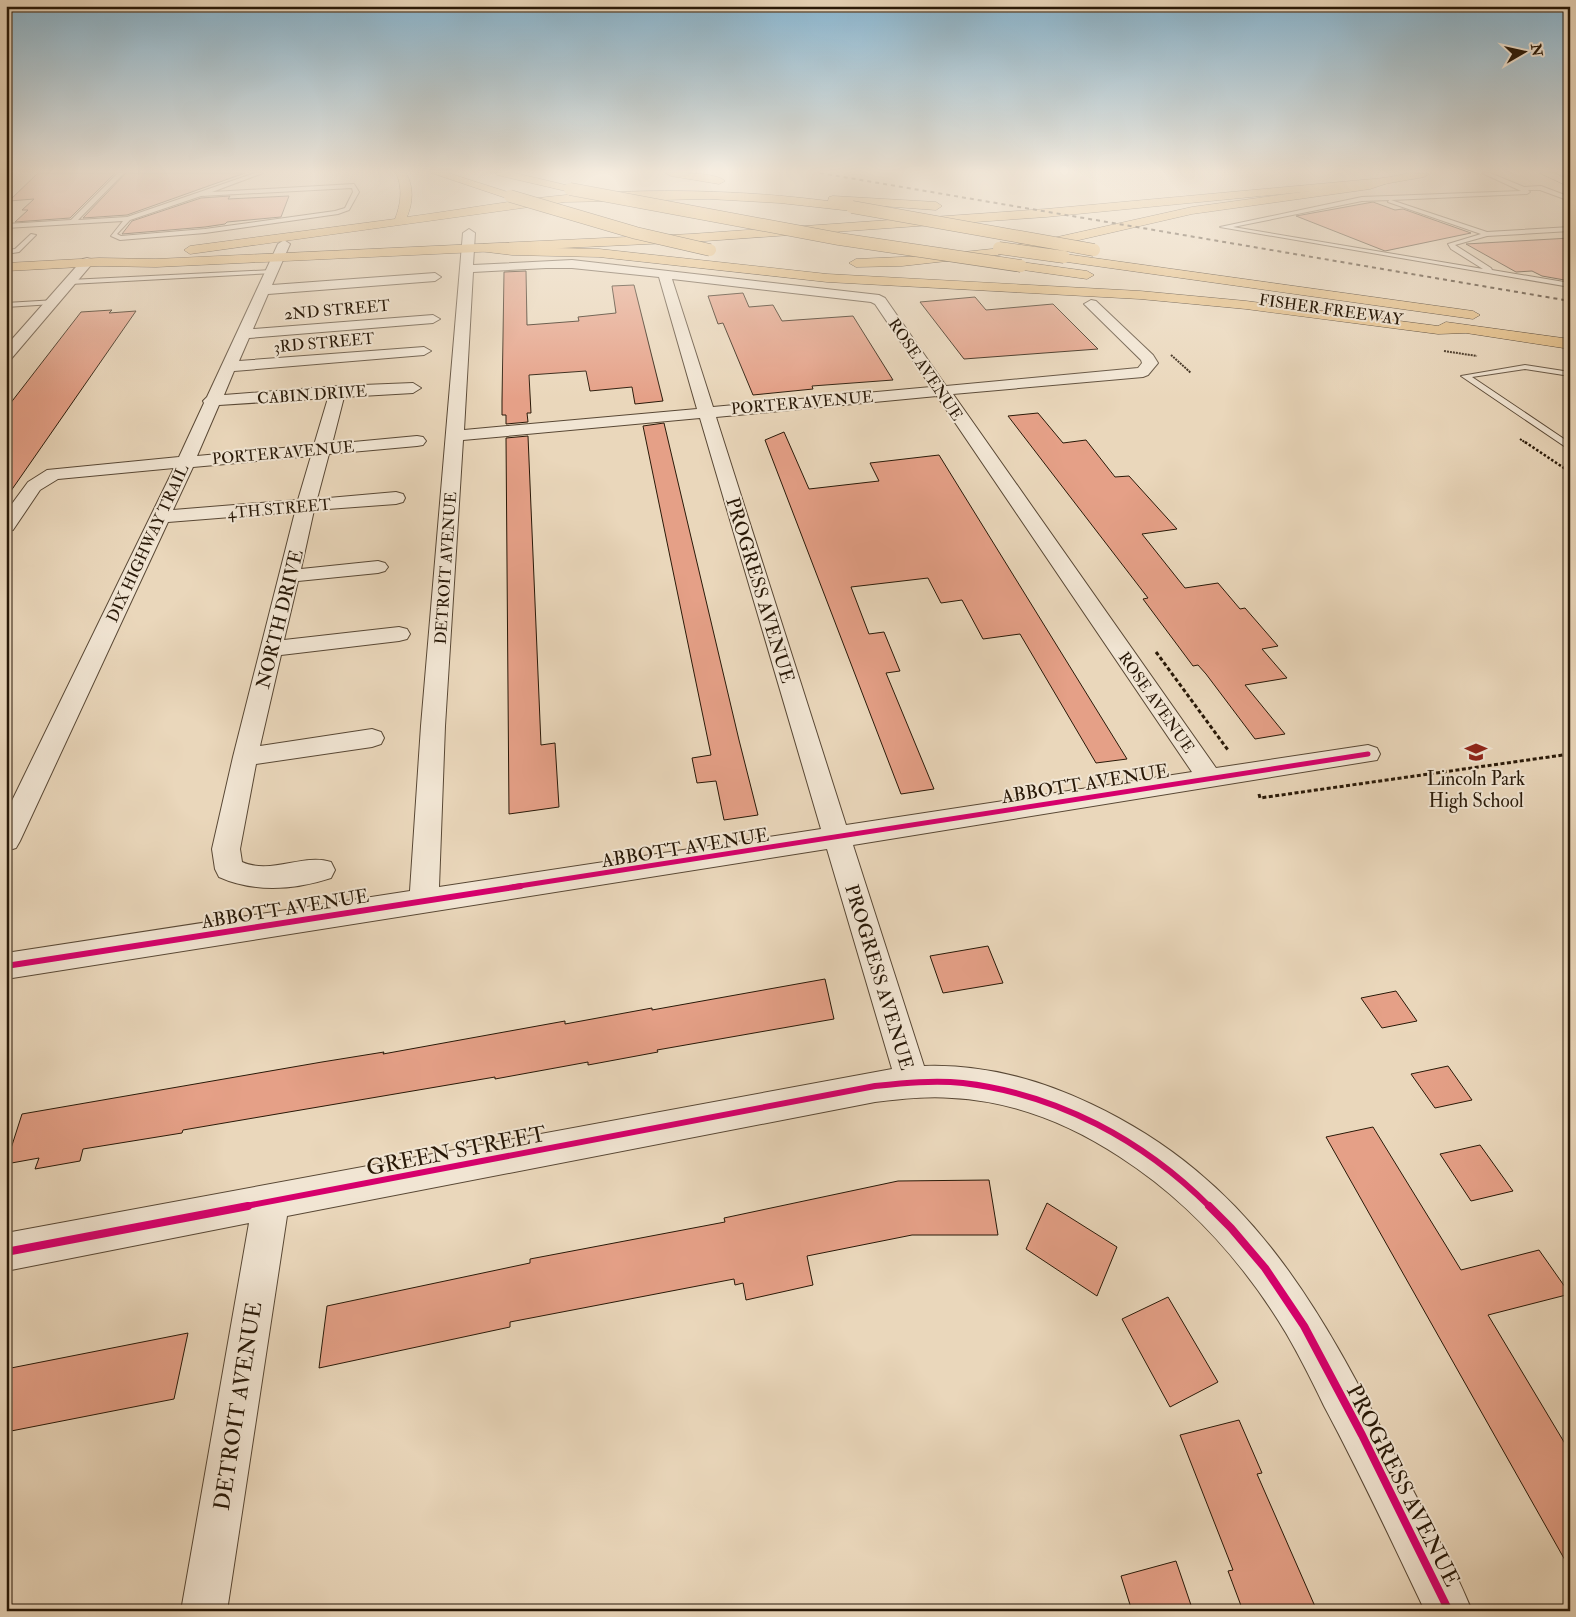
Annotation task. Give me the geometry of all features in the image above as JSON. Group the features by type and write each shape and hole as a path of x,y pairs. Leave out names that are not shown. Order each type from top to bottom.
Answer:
{"main road":[{"path":"6,267 93,262 202,248"},
{"path":"190,250 275,265 334,248"},
{"path":"93,262 275,265 400,248"},
{"path":"504,248 512,251 596,253 827,278 1124,294 1246,306 1438,330 1465,329"},
{"path":"703,248 724,252"},
{"name":"FISHER FREEWAY","path":"903,248 1570,344"},
{"name":"FISHER FREEWAY","path":"1004,248 1570,329"},
{"path":"845,263 924,261 1016,248"},
{"path":"1085,248 1440,306 1482,317"}],"street":[{"name":"DETROIT AVENUE","path":"423,902 433,726 467,269 470,248"},
{"path":"6,356 70,282 93,262"},
{"name":"ROSE AVENUE","path":"467,269 560,263 874,298 880,302 1210,779"},
{"path":"275,265 435,276"},
{"name":"DIX HIGHWAY TRAIL","path":"6,841 161,517 211,401 245,334 275,265"},
{"name":"PROGRESS AVENUE","path":"664,274 912,1082 963,1083 1012,1091 1061,1107 1110,1130 1158,1161 1204,1200 1248,1247 1294,1310 1350,1411 1449,1611"},
{"name":"PORTER AVENUE","path":"456,436 940,389 1143,372 1150,363 1148,358 1091,304"},
{"name":"2ND STREET","path":"245,334 433,319"},
{"name":"3RD STREET","path":"228,367 424,351"},
{"name":"CABIN DRIVE","path":"211,401 338,391 413,388"},
{"name":"NORTH DRIVE","path":"321,870 273,878 242,876 230,869 226,849 245,757 306,505 338,391"},
{"name":"PORTER AVENUE","path":"6,526 34,486 53,474 417,441"},
{"name":"4TH STREET","path":"161,517 396,498"},
{"path":"290,576 378,567"},
{"path":"271,649 399,634"},
{"path":"245,757 372,738"},
{"name":"ABBOTT AVENUE","path":"6,966 1368,754"},
{"name":"GREEN STREET","path":"6,1252 874,1086 912,1082"},
{"name":"DETROIT AVENUE","path":"204,1611 271,1202"}],"lane":[{"path":"6,252 17,251 20,248"},
{"path":"1349,248 1570,285"},
{"path":"1453,248 1498,274"},
{"path":"70,282 275,265"},
{"path":"6,305 53,302"},
{"path":"1570,374 1526,367 1465,376 1570,446"}],"path":[{"path":"1444,351 1482,357"},
{"path":"1170,354 1191,373"},
{"path":"1520,438 1570,472"},
{"path":"1153,648 1260,798 1570,754"}],"building":[{"path":"1379,248 1397,248 1385,251"},
{"path":"1474,248 1570,248 1570,281 1542,276 1532,271 1516,272"},
{"path":"526,271 527,325 579,321 578,317 616,313 612,286 634,285 663,401 635,404 632,387 590,391 586,371 529,375 531,413 527,413 528,422 506,424 506,415 502,415 504,272"},
{"path":"743,293 749,307 773,305 782,321 853,316 893,380 812,386 813,389 753,395 723,323 718,324 708,296"},
{"path":"975,297 986,310 1053,304 1098,349 964,359 920,302"},
{"path":"112,310 109,313 136,311 6,498 6,409 81,312"},
{"path":"1038,413 1063,443 1086,440 1115,477 1129,476 1177,529 1142,534 1185,588 1218,583 1240,609 1245,608 1278,646 1262,649 1287,678 1245,685 1285,734 1255,739 1206,674 1198,665 1193,666 1143,599 1148,598 1008,416"},
{"path":"664,423 758,815 724,820 716,781 697,783 692,758 711,755 643,426"},
{"path":"784,432 809,489 879,481 870,463 939,455 1127,759 1096,763 1020,634 983,639 962,600 941,603 928,578 851,587 869,634 884,632 900,671 886,673 934,789 901,794 765,440"},
{"path":"528,436 541,745 555,743 559,807 509,814 506,438"},
{"path":"988,946 1003,983 943,993 930,956"},
{"path":"825,979 834,1019 657,1050 658,1052 588,1065 588,1062 183,1130 182,1133 83,1149 80,1161 35,1169 39,1158 6,1164 22,1114 384,1052 383,1054 565,1021 565,1024 652,1008 652,1010"},
{"path":"1396,991 1417,1021 1382,1028 1361,998"},
{"path":"1448,1066 1472,1100 1435,1108 1411,1074"},
{"path":"1373,1127 1461,1270 1539,1250 1570,1294 1488,1315 1570,1452 1570,1569 1326,1137"},
{"path":"1480,1145 1513,1191 1471,1201 1440,1154"},
{"path":"989,1180 998,1235 912,1235 807,1256 813,1285 746,1300 743,1283 735,1285 734,1279 510,1322 510,1327 319,1368 327,1306 530,1263 530,1259 725,1222 724,1218 898,1181"},
{"path":"1047,1203 1117,1247 1097,1296 1026,1249"},
{"path":"1168,1297 1218,1382 1170,1407 1122,1319"},
{"path":"188,1333 174,1399 6,1432 6,1369"},
{"path":"1239,1420 1262,1473 1257,1474 1317,1611 1243,1611 1228,1571 1233,1570 1180,1435"},
{"path":"1176,1561 1193,1611 1132,1611 1121,1576"}],"railway":[{"path":"1262,248 1570,301"}],"cycle path":[{"path":"6,966 1368,754"},
{"path":"6,1252 875,1086 919,1082 952,1082 1014,1092 1063,1108 1110,1130 1153,1158 1194,1191 1231,1228 1265,1268 1304,1326 1377,1464 1449,1611"}],"place":[{"name":"Lincoln Park High School","path":"1476,752"}]}
